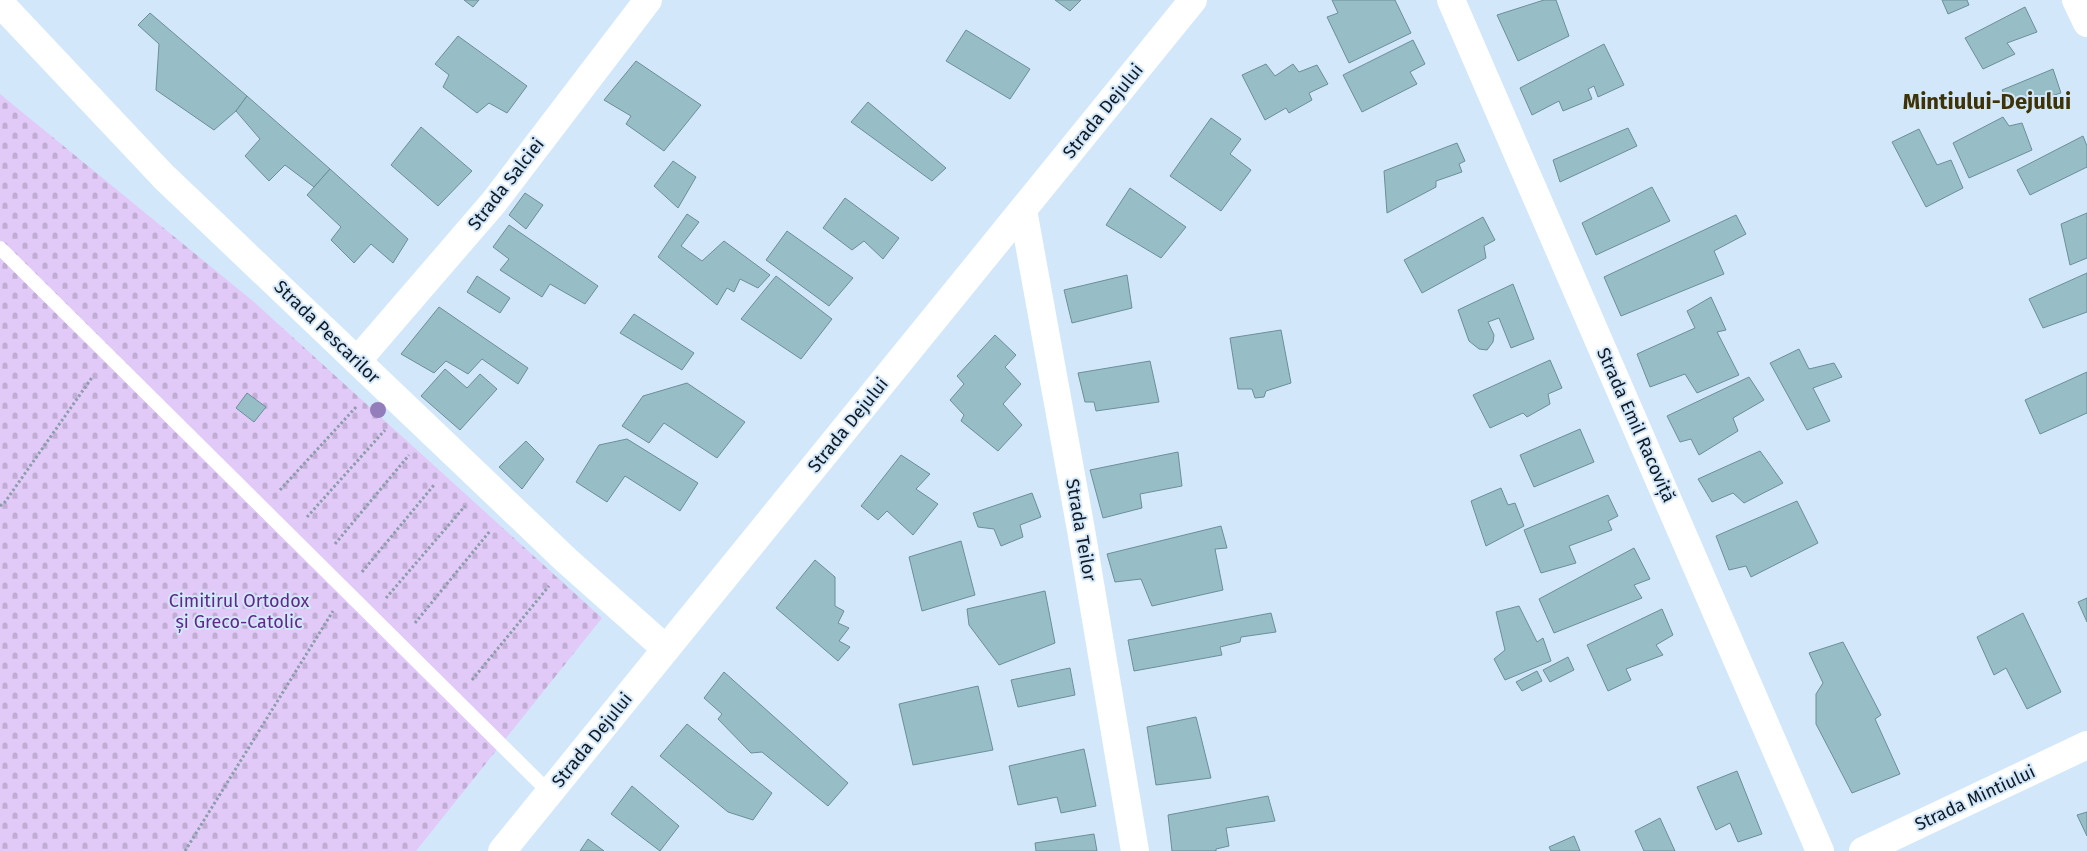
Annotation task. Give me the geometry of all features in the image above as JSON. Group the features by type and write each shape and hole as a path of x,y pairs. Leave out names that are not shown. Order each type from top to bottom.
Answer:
{"street":[{"name":"Strada Salciei","path":"357,361 494,202 648,0"},
{"name":"Strada Dejului","path":"502,851 1193,0"},
{"name":"Strada Emil Racoviță","path":"1451,0 1820,851"},
{"path":"2076,0 2087,24"},
{"name":"Strada Pescarilor","path":"0,3 164,177 566,560 666,649"},
{"name":"Strada Teilor","path":"1023,210 1081,530 1135,851"},
{"name":"Strada Mintiului","path":"1863,851 2087,745"}],"lane":[{"path":"0,248 550,793"}],"path":[{"path":"0,506 5,502 107,354"},
{"path":"263,509 357,406"},
{"path":"290,536 387,429"},
{"path":"318,564 410,454"},
{"path":"185,851 346,591 434,485"},
{"path":"371,616 465,506"},
{"path":"399,643 490,531"},
{"path":"455,700 548,586"}],"green space":[{"name":"Cimitirul Ortodox și Greco-Catolic","path":"0,94 254,302 602,618 416,851 0,851"}],"building":[{"path":"464,0 479,0 473,7"},
{"path":"1055,0 1081,0 1070,11"},
{"path":"1332,0 1395,0 1411,33 1349,63 1327,17 1338,13"},
{"path":"1544,0 1556,0 1569,36 1518,61 1497,15"},
{"path":"1942,0 1967,0 1969,5 1948,14"},
{"path":"2025,7 2037,32 2007,43 2015,54 1983,69 1965,38"},
{"path":"150,13 247,96 236,111 214,130 156,90 159,44 138,25"},
{"path":"966,30 1030,69 1010,99 946,61"},
{"path":"458,36 527,86 507,113 489,103 477,113 443,87 449,75 435,64"},
{"path":"1413,40 1425,64 1410,72 1417,84 1362,112 1343,75"},
{"path":"1604,44 1624,85 1598,97 1594,86 1588,89 1592,99 1563,111 1559,101 1532,115 1520,88"},
{"path":"636,61 701,105 664,151 626,124 631,116 604,100"},
{"path":"1266,64 1275,76 1293,64 1299,72 1317,65 1328,84 1309,93 1312,100 1289,113 1286,108 1265,120 1242,75"},
{"path":"2053,69 2061,93 2012,108 2002,90"},
{"path":"247,96 330,169 314,187 285,165 269,181 245,156 260,139 236,111"},
{"path":"868,102 946,168 932,181 851,122"},
{"path":"2003,117 2009,126 2022,123 2032,150 1969,178 1953,143"},
{"path":"1211,118 1241,139 1230,154 1251,170 1221,211 1170,176"},
{"path":"421,127 472,171 438,206 391,165"},
{"path":"1628,128 1637,146 1560,182 1553,160"},
{"path":"1919,129 1937,165 1951,160 1963,188 1926,207 1892,142"},
{"path":"2083,136 2087,146 2087,167 2030,195 2017,170"},
{"path":"1457,143 1465,161 1459,164 1462,172 1436,181 1436,187 1387,213 1384,171"},
{"path":"673,161 696,177 678,208 654,186"},
{"path":"330,169 408,239 393,263 371,244 354,263 331,240 341,227 307,195"},
{"path":"1652,187 1670,221 1596,255 1582,223"},
{"path":"1130,188 1186,227 1161,258 1106,225"},
{"path":"525,193 543,205 526,229 509,215"},
{"path":"845,198 899,238 883,259 864,241 852,250 823,228"},
{"path":"2087,213 2087,258 2070,265 2061,224"},
{"path":"687,214 699,222 681,246 702,261 724,241 770,275 758,288 740,279 734,292 727,288 717,305 658,257"},
{"path":"1736,215 1746,234 1714,251 1724,274 1621,316 1604,277"},
{"path":"1483,217 1495,240 1484,246 1486,258 1422,293 1404,260"},
{"path":"509,225 598,286 585,304 550,284 542,297 500,270 509,259 493,247"},
{"path":"787,231 853,278 829,306 766,260"},
{"path":"2087,273 2087,312 2043,328 2029,299"},
{"path":"1127,275 1132,308 1072,323 1064,290"},
{"path":"477,276 510,298 500,313 467,292"},
{"path":"776,276 832,319 801,359 741,319"},
{"path":"1513,284 1534,339 1511,348 1499,318 1488,322 1494,335 1493,342 1487,350 1479,349 1469,341 1458,310"},
{"path":"1711,297 1726,330 1717,332 1739,375 1697,393 1685,374 1650,387 1637,354 1695,328 1687,311"},
{"path":"439,307 528,368 518,384 482,359 468,374 446,361 434,373 401,354"},
{"path":"634,314 694,353 682,370 620,333"},
{"path":"1281,330 1291,383 1266,391 1264,397 1255,398 1252,389 1238,389 1230,338"},
{"path":"995,335 1016,355 1005,367 1021,384 1003,404 1022,425 998,451 961,421 964,415 950,400 964,384 957,376"},
{"path":"1799,349 1809,369 1834,363 1842,377 1813,388 1830,421 1807,430 1770,363"},
{"path":"1550,360 1562,388 1548,394 1550,404 1527,417 1523,413 1490,428 1473,395"},
{"path":"1150,361 1159,402 1096,411 1094,402 1085,402 1078,373"},
{"path":"445,369 467,388 480,374 497,389 460,430 421,396"},
{"path":"2087,372 2087,413 2040,434 2025,400"},
{"path":"1749,377 1764,400 1733,418 1738,431 1699,455 1691,439 1680,442 1667,416"},
{"path":"687,383 745,422 717,458 664,423 649,443 622,426 643,396"},
{"path":"247,393 266,407 254,422 236,408"},
{"path":"1580,429 1594,462 1534,487 1520,455"},
{"path":"627,439 698,483 680,511 625,476 607,502 576,482 599,445"},
{"path":"526,441 544,459 522,489 499,467"},
{"path":"1760,451 1783,483 1744,503 1733,493 1712,502 1698,479"},
{"path":"1178,452 1182,486 1140,494 1142,508 1103,518 1090,470"},
{"path":"901,455 930,474 916,489 938,504 913,535 887,511 878,520 861,506"},
{"path":"1501,488 1508,505 1515,503 1524,526 1486,546 1471,501"},
{"path":"1032,493 1041,517 1020,525 1023,537 1001,546 994,529 978,527 973,513"},
{"path":"1608,495 1618,516 1608,521 1612,530 1569,546 1576,563 1541,573 1524,530"},
{"path":"1797,501 1818,543 1751,577 1746,566 1729,570 1716,536"},
{"path":"1221,526 1227,548 1215,549 1223,590 1152,606 1141,579 1115,582 1107,554"},
{"path":"961,541 975,595 922,611 909,557"},
{"path":"1634,548 1650,579 1634,585 1642,598 1554,633 1539,599"},
{"path":"815,560 835,577 835,606 844,611 838,623 849,628 839,641 850,647 838,661 776,608"},
{"path":"1045,591 1055,643 999,665 969,625 967,609"},
{"path":"2087,598 2087,622 2078,602"},
{"path":"1519,606 1537,642 1543,638 1551,661 1505,680 1494,659 1505,650 1496,612"},
{"path":"1662,609 1673,635 1656,645 1663,655 1626,669 1631,680 1608,691 1587,645"},
{"path":"1271,613 1276,632 1241,637 1240,642 1220,647 1222,655 1134,671 1128,640"},
{"path":"2023,613 2061,692 2027,709 2006,668 1994,675 1977,637"},
{"path":"1843,642 1881,715 1875,719 1900,774 1852,793 1816,724 1816,694 1823,683 1809,653"},
{"path":"1568,657 1574,670 1550,682 1543,670"},
{"path":"1070,668 1075,695 1018,707 1011,680"},
{"path":"1537,671 1542,681 1522,691 1516,682"},
{"path":"724,672 848,783 828,806 762,752 751,753 718,719 722,714 704,698"},
{"path":"978,686 993,750 913,765 899,704"},
{"path":"1196,717 1211,778 1156,785 1147,727"},
{"path":"687,724 772,793 753,820 728,812 660,756"},
{"path":"1084,749 1096,806 1061,813 1057,797 1018,805 1009,766"},
{"path":"1737,771 1762,834 1738,842 1730,823 1716,830 1697,787"},
{"path":"632,786 679,826 660,851 611,814"},
{"path":"1268,796 1275,821 1226,828 1229,846 1216,849 1216,851 1172,851 1168,815"},
{"path":"2087,812 2087,836 2077,815"},
{"path":"1660,818 1675,851 1644,851 1635,831"},
{"path":"1094,834 1097,851 1036,851 1035,843"},
{"path":"1574,836 1580,851 1551,851 1549,847"},
{"path":"588,839 604,851 580,851"}],"district":[{"name":"Mintiului-Dejului","path":"1987,101"}]}
